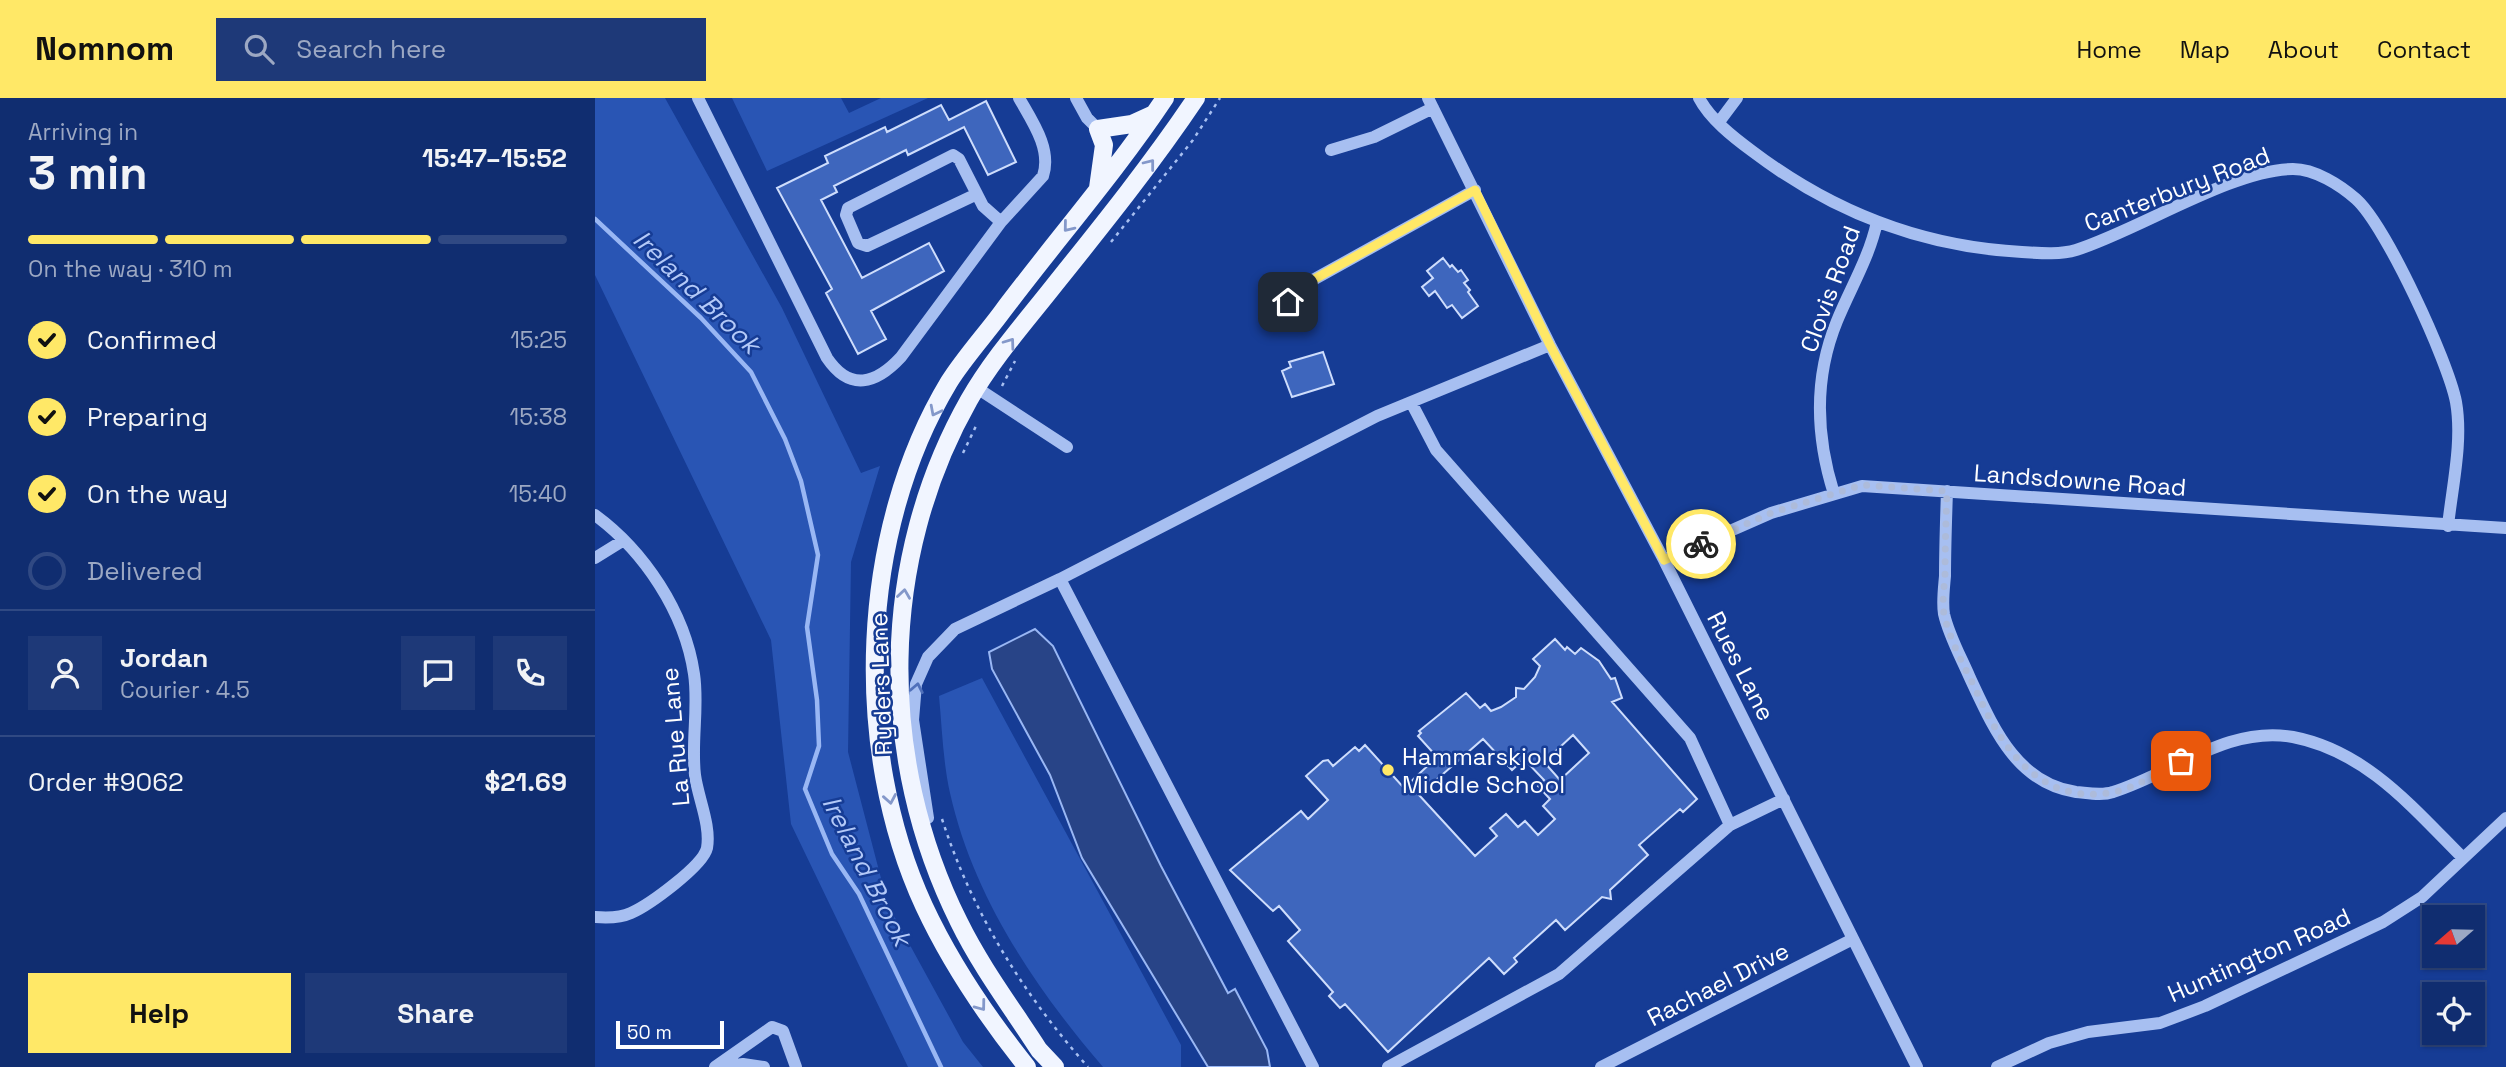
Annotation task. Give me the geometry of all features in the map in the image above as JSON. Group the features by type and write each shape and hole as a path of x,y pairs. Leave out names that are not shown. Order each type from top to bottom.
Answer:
{"main road":[{"name":"Ryders Lane","path":"1027,1067 964,982 923,904 897,828 875,716 876,614 894,517 919,442 950,382 1098,190 1164,98"},
{"name":"Ryders Lane","path":"1055,1067 1025,1029 959,922 921,827 904,748 899,629 909,558 932,473 977,388 1161,150 1196,98"},
{"path":"1098,190 1104,145 1098,129 1132,124 1154,114"}],"street":[{"path":"698,98 827,358 845,378 855,382 865,380 893,365 1002,222 1035,187 1046,167 1041,139 1019,98"},
{"path":"1076,98 1087,118 1098,129"},
{"name":"Canterbury Road","path":"1699,98 1719,122 1778,171 1819,196 1877,222 1956,245 2004,251 2073,251 2264,174 2296,169 2318,175 2357,200 2370,218 2386,243 2444,361 2456,403 2458,436 2448,526"},
{"path":"1719,122 1737,98"},
{"path":"1331,150 1374,137 1430,103"},
{"name":"Rues Lane","path":"1430,103 1550,345 1664,560 1917,1067"},
{"path":"977,194 867,246 858,243 846,215 848,208 946,156 959,159 977,194 983,206 1002,222"},
{"path":"1288,302 1311,281 1475,190"},
{"name":"Clovis Road","path":"1834,494 1819,421 1823,371 1836,323 1870,252 1877,222"},
{"path":"959,922 926,810 913,720 916,684 928,657 955,629 1060,579 1377,416 1550,345"},
{"path":"977,388 1067,447"},
{"path":"1411,402 1436,450 1690,738 1730,825"},
{"name":"Landsdowne Road","path":"1664,560 1771,513 1862,485 2506,528"},
{"path":"1947,491 1944,612 1993,726 2018,763 2033,776 2062,790 2110,793 2214,747 2254,737 2290,737 2330,746 2362,764 2397,792 2463,858"},
{"name":"La Rue Lane","path":"595,515 643,559 657,580 683,636 694,674 695,772 708,835 706,850 700,861 643,907 629,914 595,917"},
{"path":"595,558 624,540"},
{"path":"1060,579 1313,1067"},
{"path":"1388,1067 1559,974 1730,825 1784,799"},
{"name":"Huntington Road","path":"1997,1067 2049,1043 2088,1032 2160,1023 2205,1006 2383,922 2421,897 2506,818"},
{"name":"Rachael Drive","path":"1601,1067 1853,939"},
{"path":"716,1067 772,1027 783,1031 796,1067"},
{"path":"716,1067 743,1063 764,1067"}],"path":[{"path":"960,457 976,426"},
{"path":"939,807 965,884 1003,955 1050,1025 1088,1067"}],"shaded area":[{"path":"595,98 665,98 782,308 861,473 880,466 851,562 848,752 888,905 963,1042 983,1067 908,1067 791,824 771,640 595,275"},
{"path":"732,98 841,98 849,113 881,98 928,98 767,171"},
{"path":"1035,629 1053,646 1161,866 1228,993 1235,989 1267,1050 1270,1067 1208,1067 1082,858 1050,775 992,669 989,652"},
{"path":"982,678 1181,1045 1181,1067 1103,1067 1031,973 991,904 960,831 950,793 939,696"}],"building":[{"path":"986,101 1016,162 988,175 964,127 908,155 906,150 834,186 837,192 821,200 862,278 929,243 944,271 871,311 886,339 858,354 826,293 832,289 777,188 828,163 825,156 885,127 887,132 941,105 949,120"},
{"path":"1443,258 1450,267 1452,265 1458,272 1461,270 1468,280 1464,283 1470,290 1468,292 1478,306 1462,318 1452,305 1447,308 1435,291 1429,296 1422,287 1433,278 1427,271"},
{"path":"1323,352 1334,384 1292,397 1282,371 1291,367 1289,362"},
{"path":"1555,639 1565,650 1567,647 1575,654 1581,648 1599,661 1611,679 1615,678 1622,698 1612,702 1697,799 1683,812 1680,809 1639,845 1648,855 1610,890 1611,899 1602,897 1565,930 1556,920 1514,958 1517,962 1504,974 1489,958 1388,1052 1345,1004 1340,1008 1329,996 1333,992 1288,941 1300,930 1279,906 1273,911 1230,870 1301,811 1308,819 1328,800 1306,776 1323,761 1328,760 1333,766 1355,747 1359,751 1365,745 1404,788 1437,757 1418,736 1421,733 1419,731 1466,693 1480,708 1485,704 1491,711 1501,707 1516,697 1516,688 1524,689 1535,677 1540,666 1533,659","holes":["1573,735 1589,753 1560,780 1544,762","1483,739 1512,770 1524,759 1544,780 1538,786 1550,799 1543,806 1555,819 1538,835 1525,821 1518,827 1506,814 1490,828 1497,836 1475,856 1419,795"]}],"waterway":[{"name":"Ireland Brook","path":"595,219 701,318 751,372 785,439 801,481 818,555 807,627 817,700 819,746 805,789 832,854 859,894 941,1067"}],"way so far":[{"path":"1701,544 1771,513 1862,485 1947,491 1944,612 1952,638 1993,726 2018,763 2033,776 2062,790 2090,794 2123,789 2181,761"}],"place":[{"name":"Hammarskjold Middle School","path":"1388,770"}],"route":[{"path":"1288,302 1311,281 1475,190 1550,345 1664,560 1701,544"}]}
